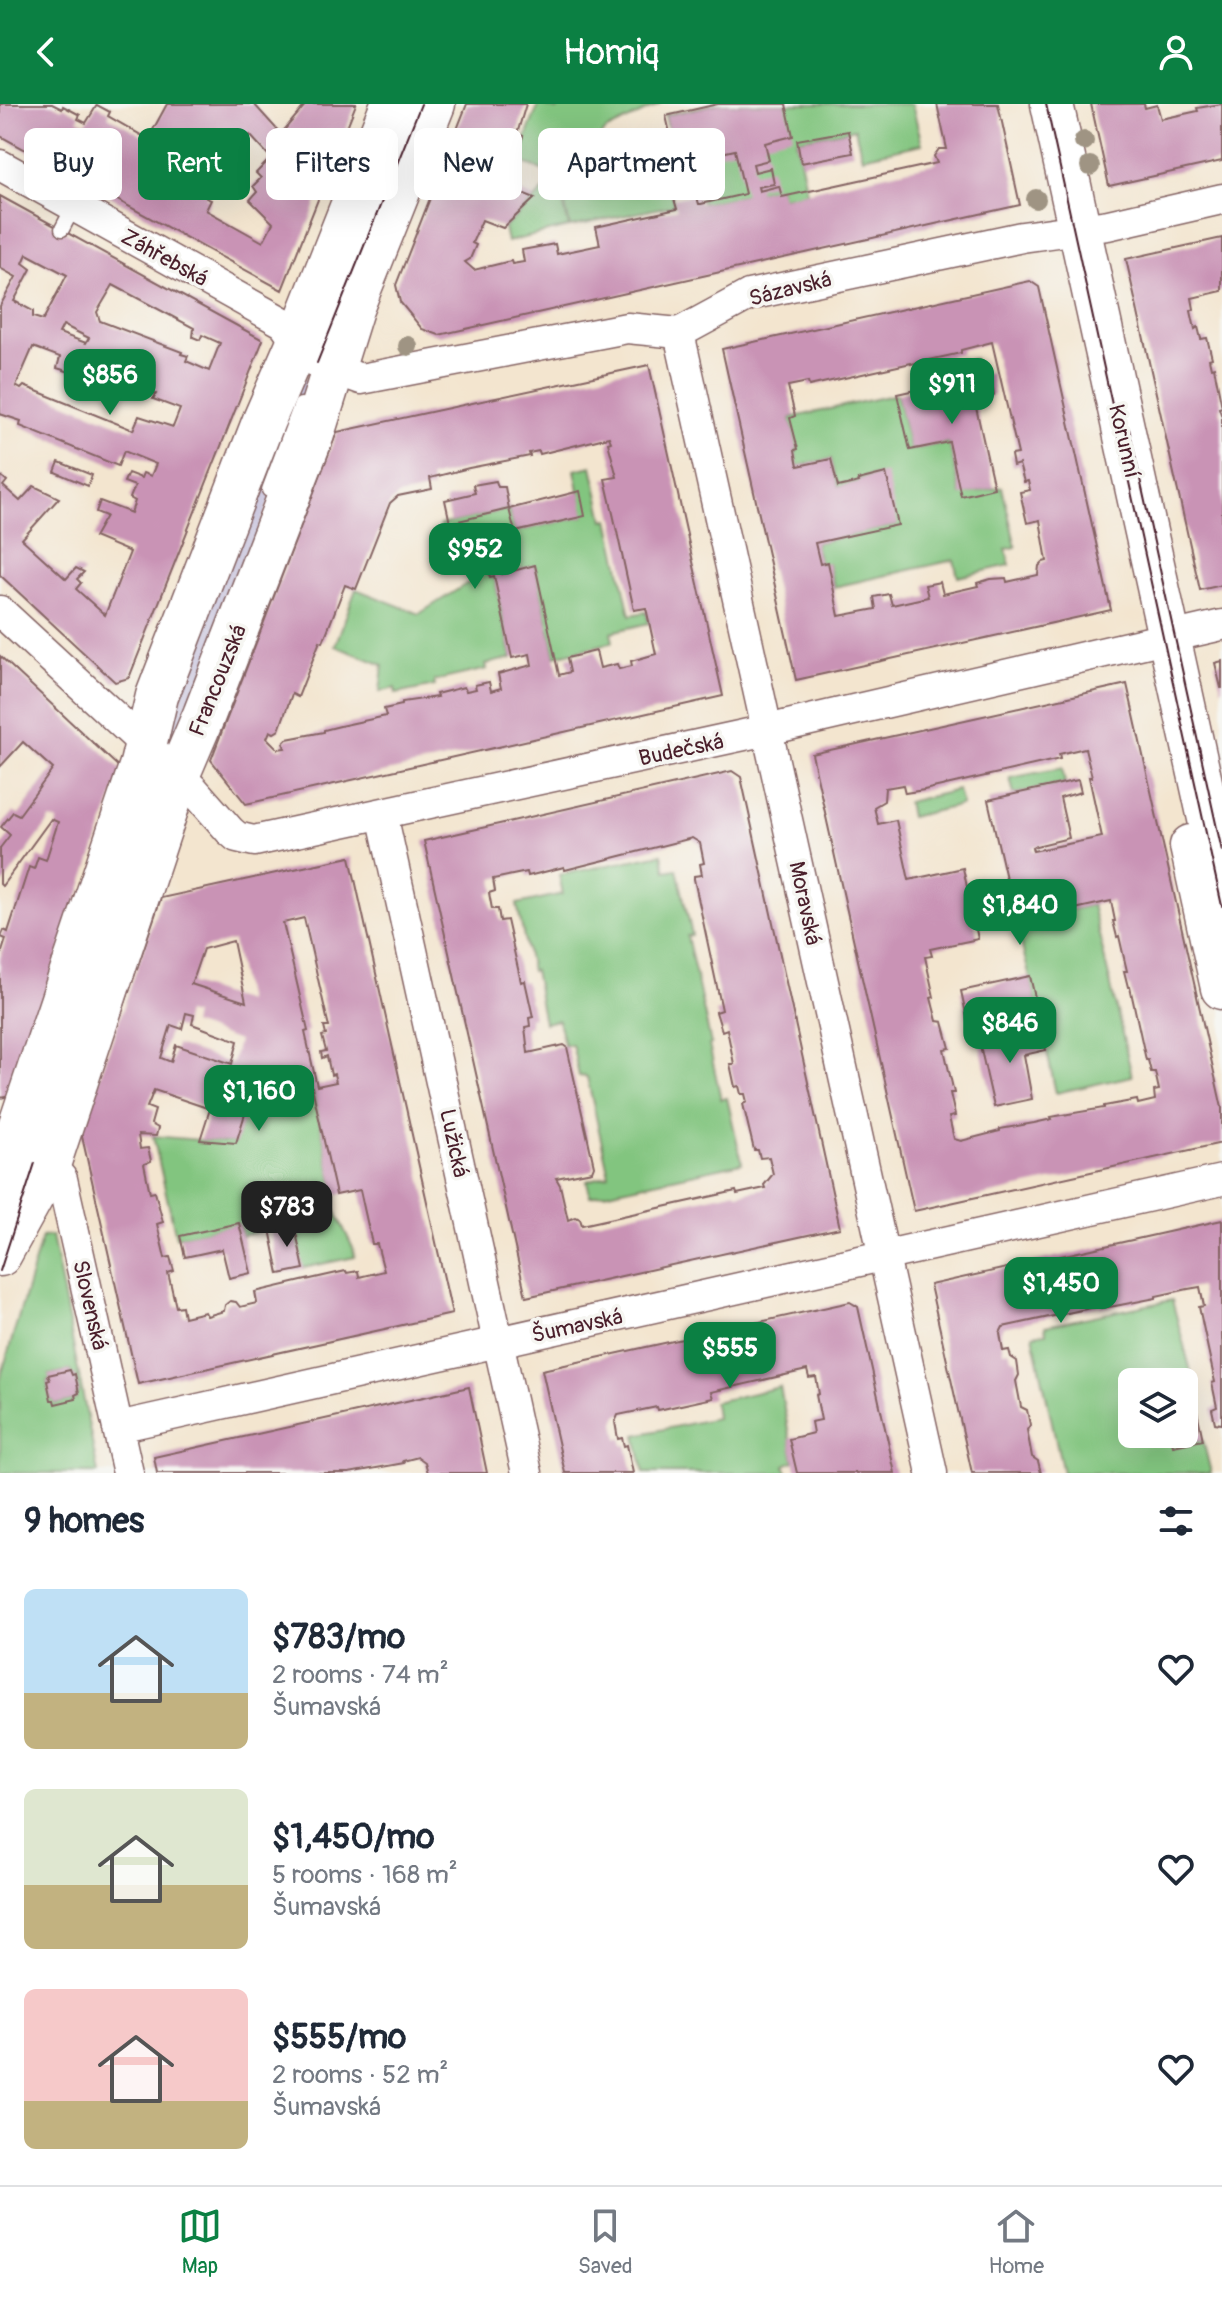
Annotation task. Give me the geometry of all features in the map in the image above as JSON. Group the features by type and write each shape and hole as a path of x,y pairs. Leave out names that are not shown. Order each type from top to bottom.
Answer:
{"street":[{"name":"Francouzská","path":"0,1254 24,1156 164,756 204,715 313,434 311,367 392,104"},
{"name":"Francouzská","path":"311,367 352,309 434,104"},
{"name":"Korunní","path":"1052,104 1222,878"},
{"name":"Záhřebská","path":"0,165 68,218 284,323 311,367"},
{"name":"Sázavská","path":"679,333 749,295 1022,237 1078,231 1222,199"},
{"path":"311,367 361,379 627,328 679,333"},
{"name":"Moravská","path":"679,333 932,1473"},
{"path":"0,611 164,756"},
{"name":"Budečská","path":"164,756 230,831 237,837 254,841 767,730 1222,625"},
{"name":"Korunní","path":"1200,778 1190,841 1222,988"},
{"name":"Lužická","path":"382,814 527,1473"},
{"name":"Slovenská","path":"24,1156 56,1172 62,1179 128,1473"},
{"name":"Šumavská","path":"118,1427 1222,1180"}],"lane":[{"path":"291,399 259,498 408,104"},
{"path":"81,988 164,756"}],"shaded area":[{"path":"296,375 314,383 181,737 162,731"}],"green space":[{"path":"539,104 557,110 560,104 660,104 611,128 538,128 538,168 522,162 522,147"},
{"path":"715,104 912,104 922,144 862,157 855,129 796,140 807,192 782,197 779,187 725,199 725,128 668,128 665,115"},
{"path":"538,196 538,200 562,200 569,227 507,242 504,228"},
{"path":"564,200 673,200 674,205 570,227"},
{"path":"974,359 978,376 917,390 911,364 924,361 926,367"},
{"path":"897,394 910,450 949,442 961,495 1002,487 1016,547 1006,549 1010,565 958,577 954,560 834,587 828,563 820,564 815,543 897,525 885,474 838,487 831,459 798,466 790,418"},
{"path":"592,466 604,520 609,519 630,615 646,612 649,623 611,632 613,642 555,656 535,566 502,574 500,565 487,569 490,577 494,576 512,658 486,664 487,669 434,681 435,686 396,694 395,688 380,692 383,665 335,646 356,589 419,614 471,581 440,525 509,509 515,532 584,516 575,470"},
{"path":"1062,768 1065,783 1014,794 1010,778"},
{"path":"958,790 962,805 910,817 907,802"},
{"path":"662,854 666,871 677,869 692,935 687,936 709,1045 721,1099 727,1098 742,1163 590,1196 587,1181 609,1175 587,1077 579,1076 572,1044 564,1045 558,1020 544,1023 517,904 563,894 559,875"},
{"path":"1092,905 1132,1076 1056,1093 1016,923"},
{"path":"312,1087 336,1195 329,1198 355,1257 303,1268 293,1223 242,1236 239,1224 176,1237 153,1136 235,1143 249,1101"},
{"path":"52,1236 98,1473 0,1473 0,1380 42,1237","holes":["70,1370 75,1375 79,1393 75,1395 76,1399 55,1404 51,1400 47,1381 50,1380 49,1375"]},
{"path":"1172,1300 1190,1368 1118,1368 1118,1448 1198,1448 1198,1441 1203,1440 1211,1473 1063,1473 1033,1335 1046,1333 1045,1326"},
{"path":"780,1387 794,1461 785,1465 787,1473 644,1473 636,1435 716,1418 714,1402"}],"building":[{"path":"0,104 52,104 62,109 63,106 80,115 78,119 86,123 97,105 110,112 108,116 138,133 138,200 211,200 206,210 263,242 273,223 250,200 257,192 253,186 261,178 256,173 266,163 266,200 318,200 282,290 117,200 122,200 122,128 24,128 24,149 0,136"},
{"path":"167,104 254,104 276,128 266,128 266,153 250,135 250,128 154,128"},
{"path":"306,104 356,104 346,128 286,128"},
{"path":"467,104 526,104 519,128 458,128"},
{"path":"718,104 786,104 793,136 765,143 769,160 753,164 755,172 771,168 774,184 758,187 759,191 779,186 782,197 937,163 934,156 939,149 947,149 937,104 998,104 1020,205 439,335 422,329 400,302 396,285 429,200 522,200 522,193 535,198 503,228 482,220 472,243 476,245 470,259 465,262 474,270 511,261 512,264 524,262 522,250 555,244 557,254 600,245 596,227 677,209 674,200 698,200 701,204 745,194 735,150 725,152 725,128 669,128 666,116"},
{"path":"1091,104 1144,104 1145,108 1157,105 1161,119 1222,104 1222,161 1109,186"},
{"path":"848,131 853,153 801,163 797,140"},
{"path":"0,196 263,340 129,678 115,682 0,575 0,475 7,481 3,486 20,501 34,486 59,498 22,539 66,579 76,568 84,572 77,579 81,583 76,589 105,615 130,552 94,537 106,516 96,512 100,501 131,513 135,501 130,498 135,486 124,482 128,473 141,478 143,473 151,476 156,464 124,451 118,466 20,426 21,421 0,414 0,306 16,277 0,268","holes":["27,254 67,275 43,320 33,317 33,311 14,301 31,269 23,263","113,285 194,328 193,337 200,340 202,335 220,343 209,371 186,361 188,356 182,352 100,321 97,312","63,325 89,338 86,343 59,333","33,347 60,357 57,368 70,372 73,362 156,394 153,399 180,409 173,427 139,416 133,430 24,386 21,389 16,386"]},
{"path":"1222,238 1222,291 1192,298 1194,309 1191,311 1195,329 1198,327 1201,339 1207,338 1212,358 1209,359 1211,368 1214,367 1222,407 1219,408 1222,417 1222,585 1200,590 1126,259"},
{"path":"1030,281 1039,287 1111,610 796,680 722,349","holes":["992,342 1018,454 1011,455 1013,466 1019,464 1024,482 1028,481 1030,490 1020,492 1027,523 1040,520 1047,561 1039,566 1038,575 1007,582 1006,578 991,579 977,583 978,586 943,594 940,582 925,585 928,597 892,605 889,594 874,597 876,609 839,616 828,562 820,564 815,543 898,525 886,473 838,487 831,459 798,466 795,450 798,449 790,418 795,416 788,386 808,382 809,386 961,353 961,350"]},
{"path":"649,365 723,696 246,804 211,760 337,432","holes":["609,437 611,442 608,443 617,477 605,479 634,610 646,608 656,654 631,661 632,666 619,669 617,664 600,668 596,651 567,658 570,672 559,675 535,565 502,574 500,564 487,568 490,577 494,576 512,658 530,654 532,665 498,674 501,688 491,691 489,682 475,685 476,689 466,691 464,687 436,694 437,697 402,702 402,705 384,709 386,716 287,739 283,743 285,748 278,749 267,738 270,731 274,733 279,730 292,694 298,697 345,585 356,589 390,503 398,496 432,489 430,478 469,468"]},
{"path":"991,373 994,395 975,403 994,488 961,496 949,442 910,450 897,394"},
{"path":"59,462 92,475 88,486 55,472"},
{"path":"496,481 498,487 505,487 509,509 450,523 445,500 475,493 473,485"},
{"path":"580,491 585,516 515,532 509,509"},
{"path":"0,656 122,770 10,1096 0,1098 0,958 6,939 1,937 4,930 8,932 29,867 34,869 38,857 46,860 58,822 51,819 2,886 0,848 10,835 1,827 13,812 19,815 53,769 23,742 0,767"},
{"path":"1222,661 1222,688 1221,688 1215,663"},
{"path":"1127,684 1222,1108 1222,1143 914,1211 812,754","holes":["1085,748 1092,777 1089,777 1102,837 1033,851 1032,847 1069,838 1060,798 1081,792 1078,780 988,800 1016,922 1111,901 1146,1060 1151,1072 1155,1072 1159,1090 1154,1091 1155,1100 1104,1106 961,1141 954,1139 949,1117 955,1116 950,1093 954,1093 944,1049 950,1048 943,1022 937,1021 925,957 932,956 930,949 978,939 963,868 909,880 896,820 878,824 874,807 884,801 885,788 903,785 905,793 924,790 1060,759 1059,754"]},
{"path":"732,771 741,777 840,1228 526,1297 424,841","holes":["692,838 700,843 704,863 700,864 702,875 694,876 694,879 722,1010 716,1012 722,1031 727,1029 735,1087 739,1086 741,1094 745,1094 747,1102 743,1104 754,1150 758,1150 760,1158 769,1157 773,1174 765,1188 737,1194 736,1191 582,1225 576,1217 568,1220 556,1178 592,1171 594,1166 567,1047 564,1045 528,1053 525,1027 530,1026 529,1018 533,1017 525,981 521,982 507,920 500,921 498,909 492,909 489,893 495,891 493,879 527,872 528,876 564,867 565,870"]},
{"path":"350,857 452,1314 138,1384 81,1132 161,898","holes":["304,918 329,1027 324,1027 326,1035 322,1036 326,1051 321,1052 322,1058 327,1056 331,1075 334,1074 336,1082 317,1086 305,1032 308,1031 283,923","233,941 246,1002 191,984 203,949","186,1013 194,1015 192,1024 238,1041 232,1064 176,1045 171,1062 161,1058 171,1025 182,1029","312,1087 336,1195 360,1190 372,1244 377,1244 384,1271 359,1277 358,1271 346,1271 306,1280 255,1292 257,1303 240,1307 230,1301 224,1311 207,1316 205,1312 184,1317 182,1306 176,1307 168,1273 174,1271 170,1257 165,1258 157,1224 163,1222 155,1192 150,1193 144,1164 151,1161 148,1148 140,1149 138,1135 156,1136 158,1128 151,1124 155,1110 147,1107 154,1090 210,1109 200,1140 236,1143 249,1101"]},
{"path":"1030,976 1036,1002 967,1018 961,991"},
{"path":"1042,1028 1046,1050 1024,1055 1032,1099 994,1107 979,1041"},
{"path":"1222,1220 1222,1424 1215,1423 1212,1409 1217,1407 1212,1383 1215,1382 1199,1307 1204,1306 1200,1287 1115,1306 1100,1306 1003,1327 1000,1333 1003,1351 1009,1350 1011,1357 1017,1361 1019,1375 1016,1381 1021,1407 1027,1410 1032,1457 1038,1461 1041,1473 972,1473 930,1285"},
{"path":"239,1223 251,1273 229,1278 222,1249 185,1257 180,1236"},
{"path":"294,1223 304,1269 279,1274 270,1229"},
{"path":"850,1302 858,1307 895,1473 797,1473 789,1439 813,1433 811,1422 821,1420 816,1377 809,1378 807,1370 711,1392 713,1398 618,1415 615,1422 618,1439 622,1438 624,1446 627,1445 633,1473 565,1473 542,1370"},
{"path":"70,1370 72,1375 75,1374 79,1393 75,1395 76,1399 55,1404 51,1400 48,1375"},
{"path":"469,1387 487,1473 428,1473 425,1462 418,1457 404,1463 349,1473 157,1473 154,1457"},
{"path":"1198,1416 1203,1440 1198,1441"}],"tram line":[{"path":"317,363 421,104"},
{"path":"1046,104 1222,906"},
{"path":"1129,429 1222,851"},
{"path":"0,1271 35,1163"}]}
